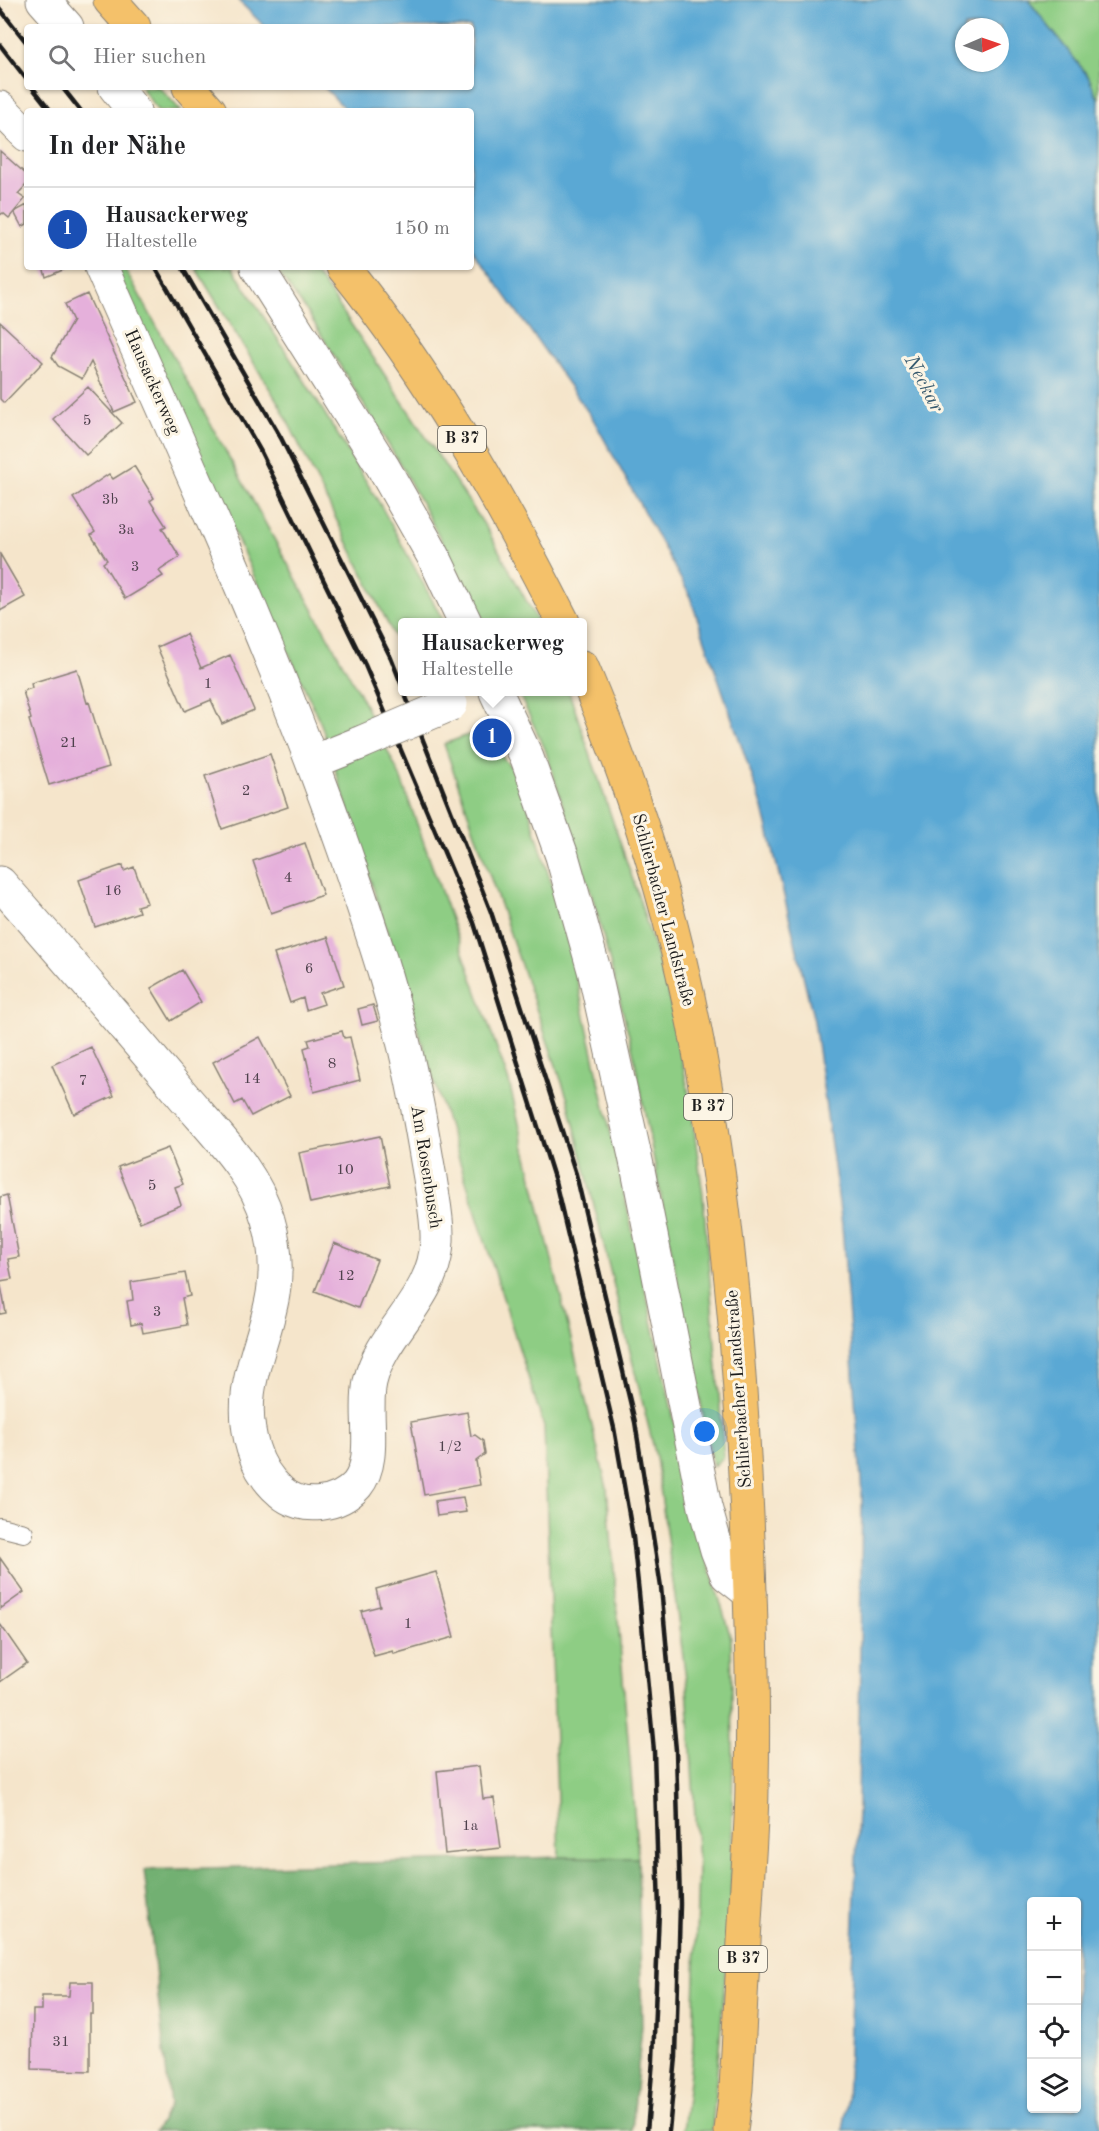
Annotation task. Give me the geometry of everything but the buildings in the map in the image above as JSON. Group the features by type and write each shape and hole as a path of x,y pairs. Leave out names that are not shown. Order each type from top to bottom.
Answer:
{"main road":[{"path":"110,0 131,24"},
{"path":"192,90 207,108"},
{"name":"B 37","path":"345,270 403,347 468,447 518,533 561,618"},
{"name":"Schlierbacher Landstraße","path":"587,679 630,790 671,926 697,1040 713,1141 732,1291 743,1408 750,1593 753,1786 736,2089 731,2131"}],"street":[{"path":"43,0 64,24"},
{"path":"54,0 66,24"},
{"path":"117,90 132,108"},
{"path":"0,108 24,132"},
{"name":"Hausackerweg","path":"102,270 233,569 314,762"},
{"path":"259,270 383,467 434,557 463,618"},
{"path":"314,762 472,696"},
{"path":"498,696 527,758 562,856 594,970 638,1170 705,1507 717,1550 727,1575 750,1593"},
{"name":"Am Rosenbusch","path":"0,883 171,1082 254,1183 269,1221 275,1270 273,1296 249,1386 247,1413 252,1445 261,1467 286,1497 306,1504 338,1499 355,1486 365,1472 368,1459 368,1400 372,1377 382,1353 412,1310 431,1274 437,1242 437,1224 404,1040 381,957 314,762"}],"lane":[{"path":"0,1527 24,1533"}],"green space":[{"path":"1028,0 1099,0 1099,101 1088,76"},
{"path":"143,90 162,90 178,108 156,108"},
{"path":"115,270 126,270 358,691 400,776 509,1082 607,1488 638,1858 559,1857 544,1427 321,724"},
{"path":"197,270 234,270 380,504 442,618 398,618 398,644 279,404"},
{"path":"276,270 312,270 333,297 487,529 536,618 483,618 402,467 308,313"},
{"path":"520,696 570,696 639,898 669,996 690,1100 703,1195 724,1457 713,1466 633,1051 595,905 545,749"},
{"path":"479,731 519,776 568,940 697,1524 731,1638 733,1748 731,1907 712,2131 683,2131 693,2046 698,1865 687,1686 656,1457 568,1100 444,744"},
{"path":"559,1857 638,1858 642,2025 632,2131 155,2131 170,2105 144,1870"}],"water":[{"name":"Neckar","path":"238,0 1028,0 1088,76 1099,101 1099,2131 843,2131 847,2105 858,1810 862,1494 842,1225 814,1021 763,808 689,594 593,419 474,251 474,108 344,108 327,90 474,90 474,24 262,24"}],"railway":[{"path":"0,9 24,39"},
{"path":"0,45 24,76"},
{"path":"34,90 49,108"},
{"path":"64,90 79,108"},
{"path":"157,270 260,450 365,665 474,923 555,1181 614,1428 633,1537 639,1593 654,1751 659,1911 653,2060 647,2131"},
{"path":"184,270 281,438 398,676"},
{"path":"406,696 491,912 576,1174 635,1422 661,1587 676,1750 680,1904 676,2057 669,2131"}],"place":[{"name":"Hausackerweg","path":"492,738"}]}
